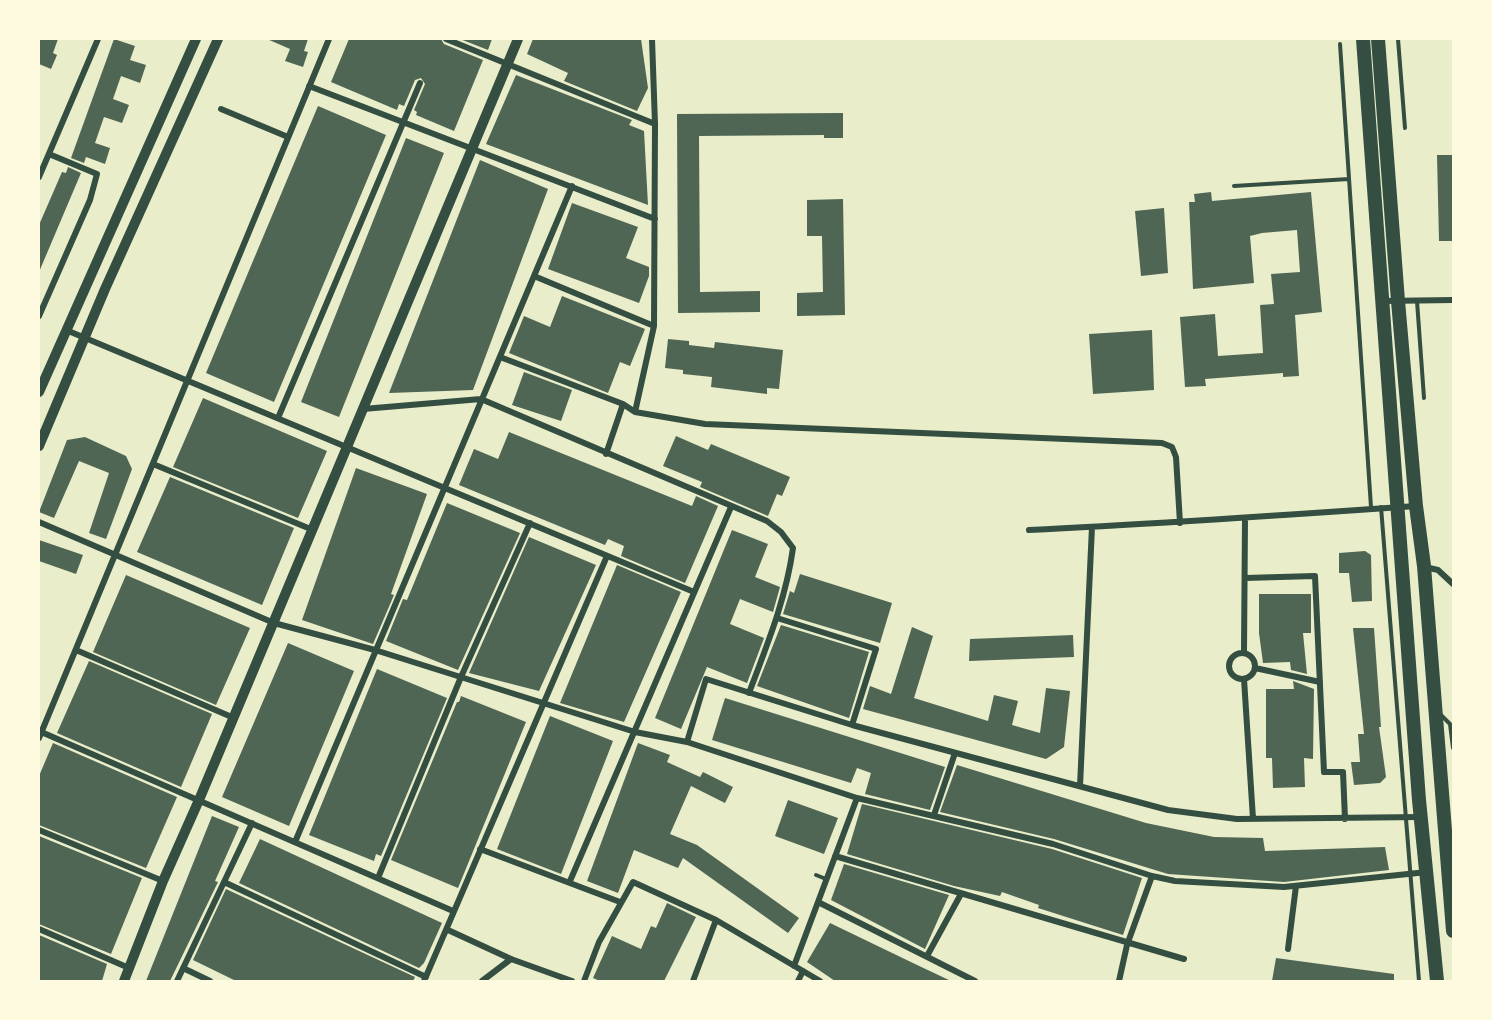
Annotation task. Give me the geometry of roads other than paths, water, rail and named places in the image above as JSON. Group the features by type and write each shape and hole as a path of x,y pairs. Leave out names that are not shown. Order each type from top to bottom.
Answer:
{"highway":[{"path":"1363,39 1391,301 1424,566 1450,844 1453,931"},
{"path":"1378,39 1399,507 1422,817 1437,981"}],"street":[{"path":"39,177 98,39"},
{"path":"39,392 65,329 196,39"},
{"path":"39,446 84,338 218,39"},
{"path":"329,39 40,734 453,910"},
{"path":"446,39 655,124"},
{"path":"124,981 163,881 234,718 518,39"},
{"path":"635,412 654,326 655,124 652,39"},
{"path":"278,418 420,83"},
{"path":"309,86 655,219"},
{"path":"221,110 288,137"},
{"path":"39,316 90,200 97,174 49,154"},
{"path":"295,842 572,186"},
{"path":"534,276 654,326"},
{"path":"1391,301 1453,300"},
{"path":"65,329 694,592"},
{"path":"500,357 622,404 635,412 705,424 1162,443 1172,447 1176,458 1180,523"},
{"path":"363,409 481,399 767,521 781,532 793,549 789,575 777,618 749,693"},
{"path":"606,454 622,404"},
{"path":"153,464 313,530"},
{"path":"1029,530 1245,519 1381,506 1416,506"},
{"path":"570,881 731,507"},
{"path":"1244,652 1245,519"},
{"path":"39,522 274,623 375,650 635,732 687,742 857,798 1053,844 1152,876 1175,881 1296,886 1428,872"},
{"path":"378,878 460,677 530,524"},
{"path":"1080,786 1092,527"},
{"path":"224,882 425,979 607,556"},
{"path":"1424,566 1438,570 1453,584"},
{"path":"1245,578 1315,576 1324,772 1343,771 1345,819"},
{"path":"777,618 876,649 852,725"},
{"path":"76,650 234,718"},
{"path":"1244,652 1251,655 1255,668 1251,675 1244,679 1235,677 1229,670 1229,661 1235,654 1244,652"},
{"path":"1255,668 1320,682"},
{"path":"687,742 706,679 852,725 1168,810 1237,819 1422,817"},
{"path":"1244,679 1253,819"},
{"path":"934,815 955,753"},
{"path":"794,966 857,798"},
{"path":"177,981 252,823"},
{"path":"39,830 163,881"},
{"path":"480,849 570,881 620,902"},
{"path":"835,856 1127,945 1184,959"},
{"path":"1119,981 1127,945 1152,876"},
{"path":"584,981 599,942 633,882 716,920 820,981"},
{"path":"1288,949 1296,886"},
{"path":"927,956 961,894"},
{"path":"818,902 975,981"},
{"path":"693,981 716,920"},
{"path":"39,929 129,968"},
{"path":"448,930 511,959 572,981"},
{"path":"482,981 511,959"},
{"path":"183,968 210,981"},
{"path":"798,981 803,971"}],"lane":[{"path":"1398,39 1405,128"},
{"path":"1340,44 1371,507"},
{"path":"1234,186 1349,178"},
{"path":"1417,301 1424,398"},
{"path":"1381,506 1419,981"},
{"path":"1436,710 1450,724 1453,748"},
{"path":"816,875 826,879"}]}
